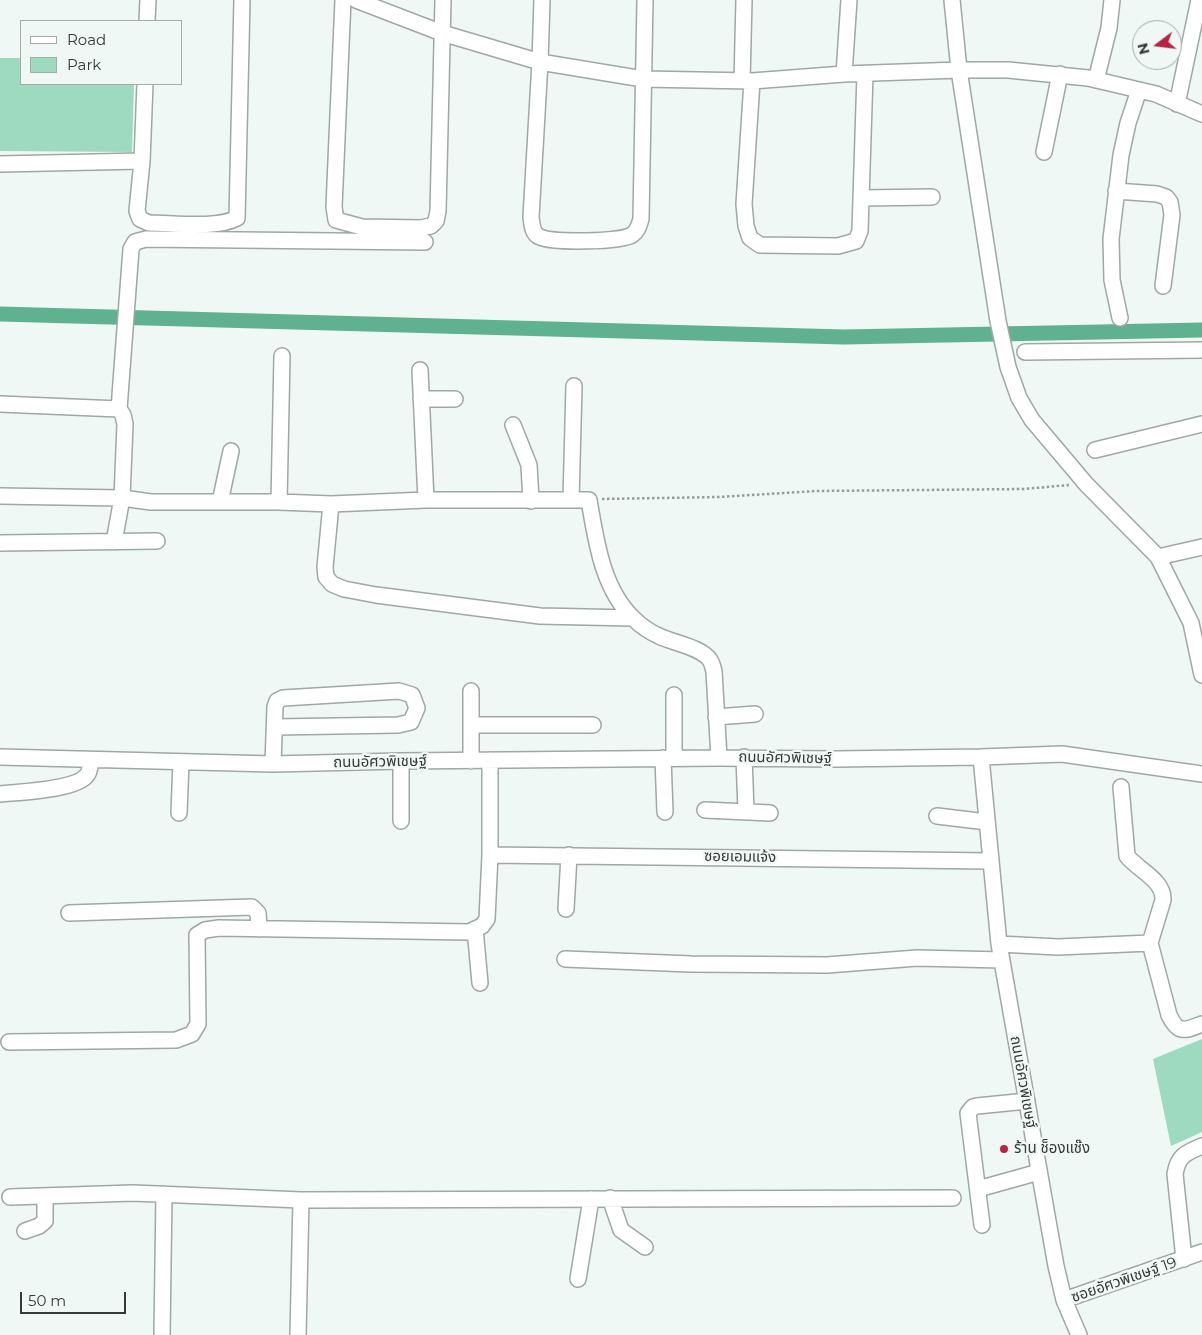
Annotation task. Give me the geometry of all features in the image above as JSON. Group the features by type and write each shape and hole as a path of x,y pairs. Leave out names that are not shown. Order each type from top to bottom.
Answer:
{"street":[{"path":"147,20 148,0"},
{"path":"145,85 142,162 137,211 140,219 149,223 214,224 229,222 237,218 242,0"},
{"path":"343,0 334,207 336,220 362,227 420,228 431,226 436,221 438,211 443,0"},
{"path":"356,0 442,33 540,62 643,79 747,81 844,74 1008,70 1060,74 1096,80 1156,94 1202,114"},
{"path":"542,0 531,217 534,231 539,237 554,240 616,240 632,235 638,230 641,219 645,0"},
{"path":"744,0 747,81 744,204 746,226 750,238 760,245 838,246 856,241 860,231 862,198 865,74"},
{"path":"844,74 849,0"},
{"path":"952,0 959,70 998,321 1008,367 1019,398 1032,420 1086,484 1158,557 1191,623 1202,675"},
{"path":"1096,80 1109,28 1112,0"},
{"path":"1177,104 1198,0"},
{"path":"1044,152 1060,74"},
{"path":"1120,318 1112,280 1111,239 1120,155 1139,90"},
{"path":"0,164 142,162"},
{"path":"1116,191 1156,194 1166,197 1170,202 1172,215 1163,286"},
{"path":"862,198 932,196"},
{"path":"114,542 122,498 125,424 123,415 119,410 130,249 134,242 146,239 425,242"},
{"path":"1025,352 1202,350"},
{"path":"279,502 282,356"},
{"path":"420,370 426,500"},
{"path":"571,500 574,386"},
{"path":"421,399 455,399"},
{"path":"0,404 119,410"},
{"path":"1094,450 1202,424"},
{"path":"513,425 530,465 531,501"},
{"path":"220,502 231,451"},
{"path":"0,496 122,498 151,502 331,504 426,500 589,500 595,534 608,584 632,618 659,636 694,649 711,661 714,671 719,758"},
{"path":"331,504 325,566 326,577 332,584 344,589 376,595 540,616 632,618"},
{"path":"0,543 157,541"},
{"path":"1158,557 1202,547"},
{"path":"273,764 275,707 277,701 284,698 399,691 412,695 417,708 411,722 398,725 275,728"},
{"path":"471,692 471,761"},
{"path":"665,812 674,695"},
{"path":"716,717 755,714"},
{"path":"471,725 593,725"},
{"path":"982,757 1062,754 1202,774"},
{"name":"ถนนอัศวพิเชษฐ์","path":"0,757 273,764 744,757 836,759 982,757 999,944 1056,1266 1064,1300 1079,1335"},
{"path":"744,757 746,811"},
{"path":"0,794 78,783 88,775 91,760"},
{"path":"9,1042 176,1040 192,1034 198,1024 196,935 205,930 219,928 469,932 482,926 487,919 490,855 490,760"},
{"path":"401,761 401,820"},
{"path":"180,813 181,762"},
{"path":"1121,787 1127,856 1149,876 1163,893 1163,900 1150,943 1169,1015 1174,1026 1180,1029 1202,1024"},
{"path":"705,810 770,813"},
{"path":"937,816 987,822"},
{"name":"ซอยเอมแจ้ง","path":"490,855 990,861"},
{"path":"566,909 570,855"},
{"path":"69,913 252,907 258,913 259,929"},
{"path":"475,930 480,983"},
{"path":"999,944 1058,947 1150,943"},
{"path":"565,958 692,964 827,965 917,958 1002,960"},
{"path":"982,1225 968,1117 970,1109 977,1106 1027,1101"},
{"name":"ซอยอัศวพิเชษฐ์ 19","path":"1184,1259 1175,1174 1177,1162 1184,1154 1202,1146"},
{"path":"978,1189 1038,1172"},
{"path":"10,1197 133,1193 301,1200 953,1198"},
{"path":"162,1335 164,1194"},
{"path":"25,1231 40,1226 45,1221 45,1196"},
{"path":"610,1198 621,1230 645,1247"},
{"path":"578,1279 591,1199"},
{"path":"298,1335 301,1200"},
{"name":"ซอยอัศวพิเชษฐ์ 19","path":"1064,1300 1202,1252"}],"path":[{"path":"589,500 816,492 1024,489 1086,484"}],"green space":[{"path":"0,58 20,58 20,85 134,85 132,152 0,151"},
{"path":"1202,1039 1202,1132 1171,1146 1153,1059"}],"waterway":[{"path":"0,314 844,337 1202,330"}],"place":[{"name":"ร้าน ช็องแช๊ง","path":"1004,1149"}]}
